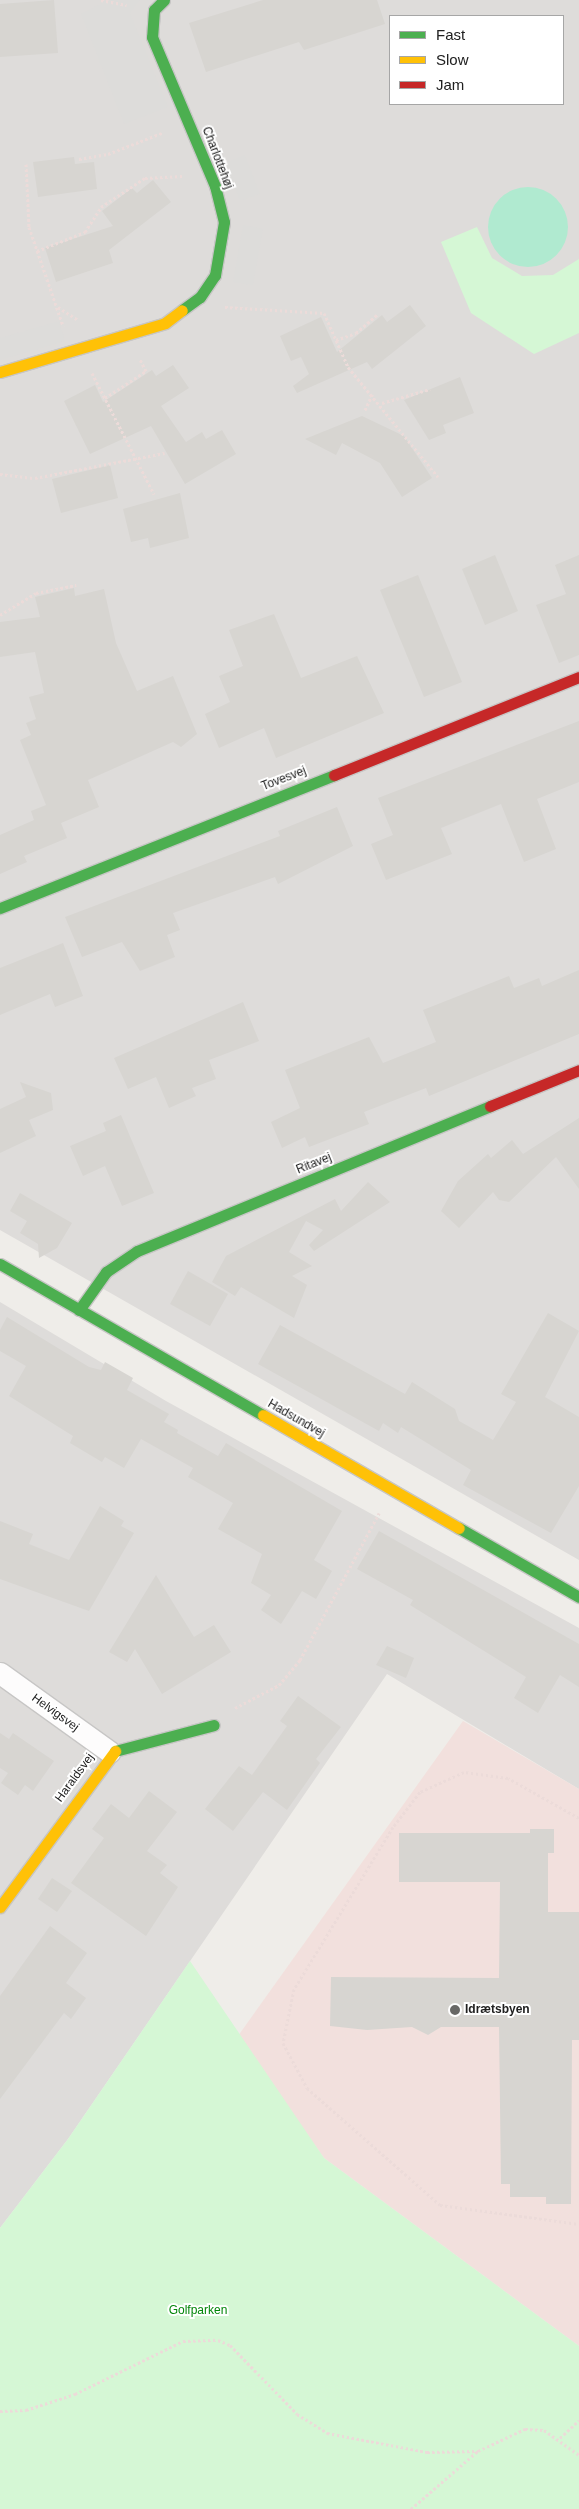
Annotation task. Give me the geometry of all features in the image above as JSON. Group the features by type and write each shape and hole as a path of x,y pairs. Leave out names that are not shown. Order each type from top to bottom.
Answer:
{"street":[{"name":"Charlottehøj","path":"0,372 165,324 200,297 215,275 223,247 224,222 207,166 152,37 154,10 164,0"},
{"name":"Tovesvej","path":"0,908 579,677"},
{"name":"Ritavej","path":"79,1310 106,1272 137,1251 579,1070"},
{"name":"Hadsundvej","path":"0,1264 579,1597"},
{"name":"Helvigsvej","path":"0,1673 110,1752"},
{"name":"Haraldsvej","path":"0,1907 110,1752 214,1725"}],"path":[{"path":"79,158 108,154 188,122"},
{"path":"26,164 31,197 29,227 72,352 89,368 137,456 154,494"},
{"path":"36,251 85,232 101,207 145,178 183,176 207,166"},
{"path":"200,297 215,306 324,312 348,366 382,403 438,477"},
{"path":"336,340 356,333 378,315"},
{"path":"105,398 146,370 127,335"},
{"path":"382,403 430,389"},
{"path":"365,410 373,394"},
{"path":"0,474 35,478 137,456 165,453"},
{"path":"0,615 36,593 76,585"},
{"path":"214,1725 223,1713 279,1685 300,1660 392,1489"},
{"path":"579,1818 508,1778 464,1772 420,1792 393,1827 294,1990 285,2019 283,2043 307,2088 440,2205 579,2224"},
{"path":"0,2412 26,2410 75,2394 183,2341 218,2340 230,2345 297,2414 327,2433 428,2452 478,2451"},
{"path":"560,2438 579,2420"},
{"path":"411,2509 478,2451 525,2429 560,2438 579,2455"}],"shaded area":[{"path":"0,0 579,0 579,1560 0,1230"},
{"path":"108,0 140,0 130,13 168,107 124,124 81,14"},
{"path":"245,155 260,194 240,201 225,163"},
{"path":"243,225 263,229 253,285 233,282"},
{"path":"59,321 65,341 0,360 0,338"},
{"path":"0,1302 166,1401 579,1628 579,1789 387,1674 68,2139 0,2228"},
{"path":"463,1721 579,1789 579,2346 324,2158 238,2036"}],"green space":[{"path":"528,187 543,190 556,199 565,212 568,227 565,242 556,255 543,264 528,267 513,264 500,255 491,242 488,227 491,212 500,199 513,190"},
{"path":"477,227 492,258 522,276 553,275 579,259 579,333 534,354 471,313 441,242"},
{"name":"Golfparken","path":"190,1961 324,2158 579,2346 579,2509 0,2509 0,2228 68,2139"}],"building":[{"path":"54,0 58,53 0,57 0,4"},
{"path":"263,0 377,0 385,24 304,50 299,42 206,72 189,23"},
{"path":"74,157 75,164 94,162 97,189 38,197 33,162"},
{"path":"153,180 171,202 109,250 113,263 56,282 45,248 113,226 102,211 132,188 137,193"},
{"path":"410,305 426,326 372,369 367,362 297,393 293,386 309,374 301,357 291,361 280,336 321,317 337,352 382,315 387,322"},
{"path":"173,365 189,388 161,406 186,442 202,432 206,439 222,430 236,454 185,484 151,426 90,454 64,401 95,385 103,402 152,370 156,376"},
{"path":"460,377 474,413 443,425 446,433 429,440 404,400"},
{"path":"362,416 404,436 432,478 402,497 380,463 342,443 336,455 305,439"},
{"path":"110,465 118,498 61,513 52,479"},
{"path":"180,493 189,538 150,548 148,538 131,542 123,509"},
{"path":"495,555 518,611 485,625 462,569"},
{"path":"579,555 579,655 559,663 536,605 566,594 555,565"},
{"path":"418,575 462,682 424,697 380,590"},
{"path":"74,588 75,596 104,589 116,643 137,691 173,676 197,734 181,747 173,742 88,780 99,807 61,823 67,838 24,856 27,862 0,874 0,835 34,820 31,811 46,805 20,740 31,735 26,723 36,719 29,697 44,693 35,652 0,657 0,622 40,617 35,597"},
{"path":"274,614 301,678 357,656 384,713 276,758 264,728 219,748 205,714 230,702 219,676 243,666 229,630"},
{"path":"579,721 579,782 537,799 556,849 524,862 501,804 441,828 452,854 386,880 371,844 393,835 378,798"},
{"path":"337,807 353,846 278,884 275,877 173,913 180,930 167,935 175,957 140,971 122,942 82,957 65,917 280,836 278,831"},
{"path":"63,943 83,996 55,1007 50,994 0,1015 0,968"},
{"path":"579,970 579,1034 429,1096 426,1088 364,1112 369,1124 309,1147 305,1137 282,1148 271,1122 300,1108 285,1070 369,1037 383,1063 436,1042 423,1010 509,976 514,988 539,978 542,986"},
{"path":"243,1002 259,1041 209,1060 216,1079 192,1088 196,1096 169,1108 156,1077 128,1089 114,1058"},
{"path":"20,1082 51,1093 53,1110 29,1120 36,1136 0,1153 0,1109 26,1097"},
{"path":"121,1115 154,1193 122,1206 105,1166 83,1176 70,1146 106,1131 103,1123"},
{"path":"579,1118 579,1189 556,1157 509,1202 499,1200 493,1192 459,1228 441,1211 458,1181 488,1154 491,1158 512,1140 523,1154"},
{"path":"368,1182 390,1202 314,1251 309,1245 323,1230 306,1221 289,1252 312,1266 292,1276 307,1285 294,1318 241,1287 235,1296 212,1282 226,1256 335,1199 341,1211"},
{"path":"20,1193 72,1223 57,1248 39,1258 38,1244 20,1233 27,1221 10,1211"},
{"path":"188,1271 228,1294 210,1326 170,1304"},
{"path":"548,1313 579,1331 545,1397 579,1417 579,1486 551,1533 463,1485 471,1470 401,1427 398,1433 383,1423 379,1431 258,1364 280,1325 405,1394 412,1382 455,1409 459,1421 493,1440 516,1402 501,1394"},
{"path":"7,1317 89,1367 101,1370 105,1362 133,1378 127,1390 169,1414 164,1422 178,1430 177,1433 218,1456 226,1443 342,1511 314,1560 332,1571 316,1599 302,1591 281,1624 261,1610 271,1595 251,1583 262,1554 218,1529 233,1503 188,1477 193,1468 141,1439 124,1468 105,1457 102,1462 70,1443 73,1436 9,1396 26,1366 0,1351 0,1330"},
{"path":"100,1506 124,1521 121,1526 134,1533 89,1611 0,1579 0,1521 33,1534 29,1544 69,1560"},
{"path":"379,1531 579,1644 579,1687 560,1675 538,1713 514,1698 526,1677 410,1605 413,1600 357,1569"},
{"path":"156,1575 194,1637 214,1625 231,1652 162,1694 135,1649 127,1662 109,1652"},
{"path":"387,1646 414,1658 406,1678 376,1665"},
{"path":"298,1696 341,1727 316,1759 320,1763 287,1810 263,1792 233,1831 205,1809 239,1766 252,1775 287,1726 280,1721"},
{"path":"0,1733 9,1739 13,1733 54,1761 33,1791 25,1785 18,1795 1,1783 8,1773 0,1768"},
{"path":"149,1791 177,1812 147,1851 167,1865 160,1873 178,1887 146,1936 71,1883 104,1838 92,1829 111,1804 129,1818"},
{"name":"Idrætsbyen","path":"530,1829 554,1829 554,1853 548,1853 548,1912 579,1912 579,2040 572,2040 571,2204 546,2204 546,2197 510,2197 510,2184 501,2184 499,2027 441,2027 428,2035 412,2027 367,2030 330,2026 331,1977 499,1978 500,1882 399,1882 399,1833 530,1833"},
{"path":"52,1878 72,1891 57,1912 38,1899"},
{"path":"50,1926 87,1953 66,1983 86,1998 71,2019 64,2013 0,2099 0,1996"}],"traffic: fast":[{"path":"164,0 154,10 152,37 215,186 224,222 215,275 200,297 182,310"},
{"path":"0,908 334,775"},
{"path":"79,1310 106,1272 137,1251 490,1106"},
{"path":"0,1264 263,1415"},
{"path":"459,1528 579,1597"},
{"path":"115,1751 214,1725"}],"traffic: slow":[{"path":"0,372 165,323 182,310"},
{"path":"263,1415 459,1528"},
{"path":"0,1907 115,1751"}],"traffic: jam":[{"path":"334,775 579,677"},
{"path":"490,1106 579,1070"}],"place":[{"name":"Idrætsbyen","path":"455,2010"}]}
